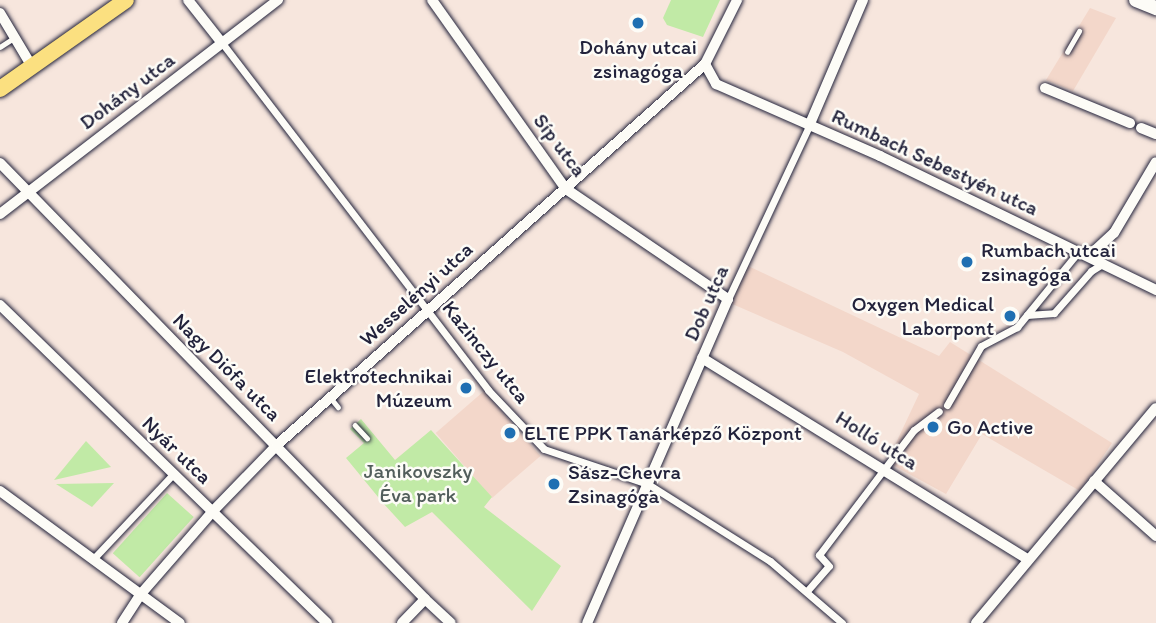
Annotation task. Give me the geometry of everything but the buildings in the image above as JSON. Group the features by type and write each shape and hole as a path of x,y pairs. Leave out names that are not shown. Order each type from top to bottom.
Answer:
{"main road":[{"path":"0,89 125,0"},
{"path":"1136,0 1156,8"}],"street":[{"name":"Kazinczy utca","path":"188,0 488,390 544,449 648,484 770,561 842,623"},
{"name":"Dohány utca","path":"0,214 27,191 84,152 278,0"},
{"name":"Síp utca","path":"432,0 566,188 728,299"},
{"name":"Wesselényi utca","path":"122,623 140,595 213,510 277,445 705,64 737,0"},
{"name":"Dob utca","path":"587,623 728,299 809,126 863,0"},
{"path":"0,13 31,65"},
{"name":"Rumbach Sebestyén utca","path":"705,64 716,84 1084,253 1156,290"},
{"path":"1047,85 1129,123"},
{"path":"1141,128 1156,134"},
{"path":"947,405 981,346 1017,327 1084,253 1114,233 1156,162"},
{"name":"Nagy Diófa utca","path":"0,163 451,623"},
{"path":"1027,314 1054,313 1091,271 1104,263"},
{"name":"Nyár utca","path":"0,305 327,623"},
{"name":"Holló utca","path":"702,358 888,469 1028,559"},
{"path":"976,623 1156,408"},
{"path":"807,591 829,566 819,555 888,469 914,430 939,411"},
{"path":"94,558 174,473"},
{"path":"1094,481 1156,536"},
{"path":"0,491 180,623"},
{"path":"402,623 425,599"}],"lane":[{"path":"1067,52 1079,31"},
{"path":"0,47 14,37"},
{"path":"330,397 338,407"},
{"path":"355,425 367,438"}],"shaded area":[{"path":"1090,8 1116,18 1073,91 1046,80"},
{"path":"746,265 939,356 950,342 1112,443 1080,491 982,434 946,494 887,462 919,394 843,352 730,303"},
{"path":"484,391 540,456 492,498 436,433"}],"green space":[{"path":"671,0 720,0 703,37 667,25 663,18"},
{"name":"Janikovszky Éva park","path":"361,419 395,460 431,430 492,497 484,507 561,566 532,611 432,512 405,527 383,503 346,458 364,443 350,429"},
{"path":"86,441 111,467 54,480"},
{"path":"114,483 92,507 56,484"},
{"path":"167,493 194,517 140,577 113,553"}],"place":[{"name":"Dohány utcai zsinagóga","path":"638,23"},
{"name":"Rumbach utcai zsinagóga","path":"967,262"},
{"name":"Oxygen Medical Laborpont","path":"1010,316"},
{"name":"Elektrotechnikai Múzeum","path":"466,388"},
{"name":"Go Active","path":"933,427"},
{"name":"ELTE PPK Tanárképző Központ","path":"510,433"},
{"name":"Sász-Chevra Zsinagóga","path":"554,484"}]}
